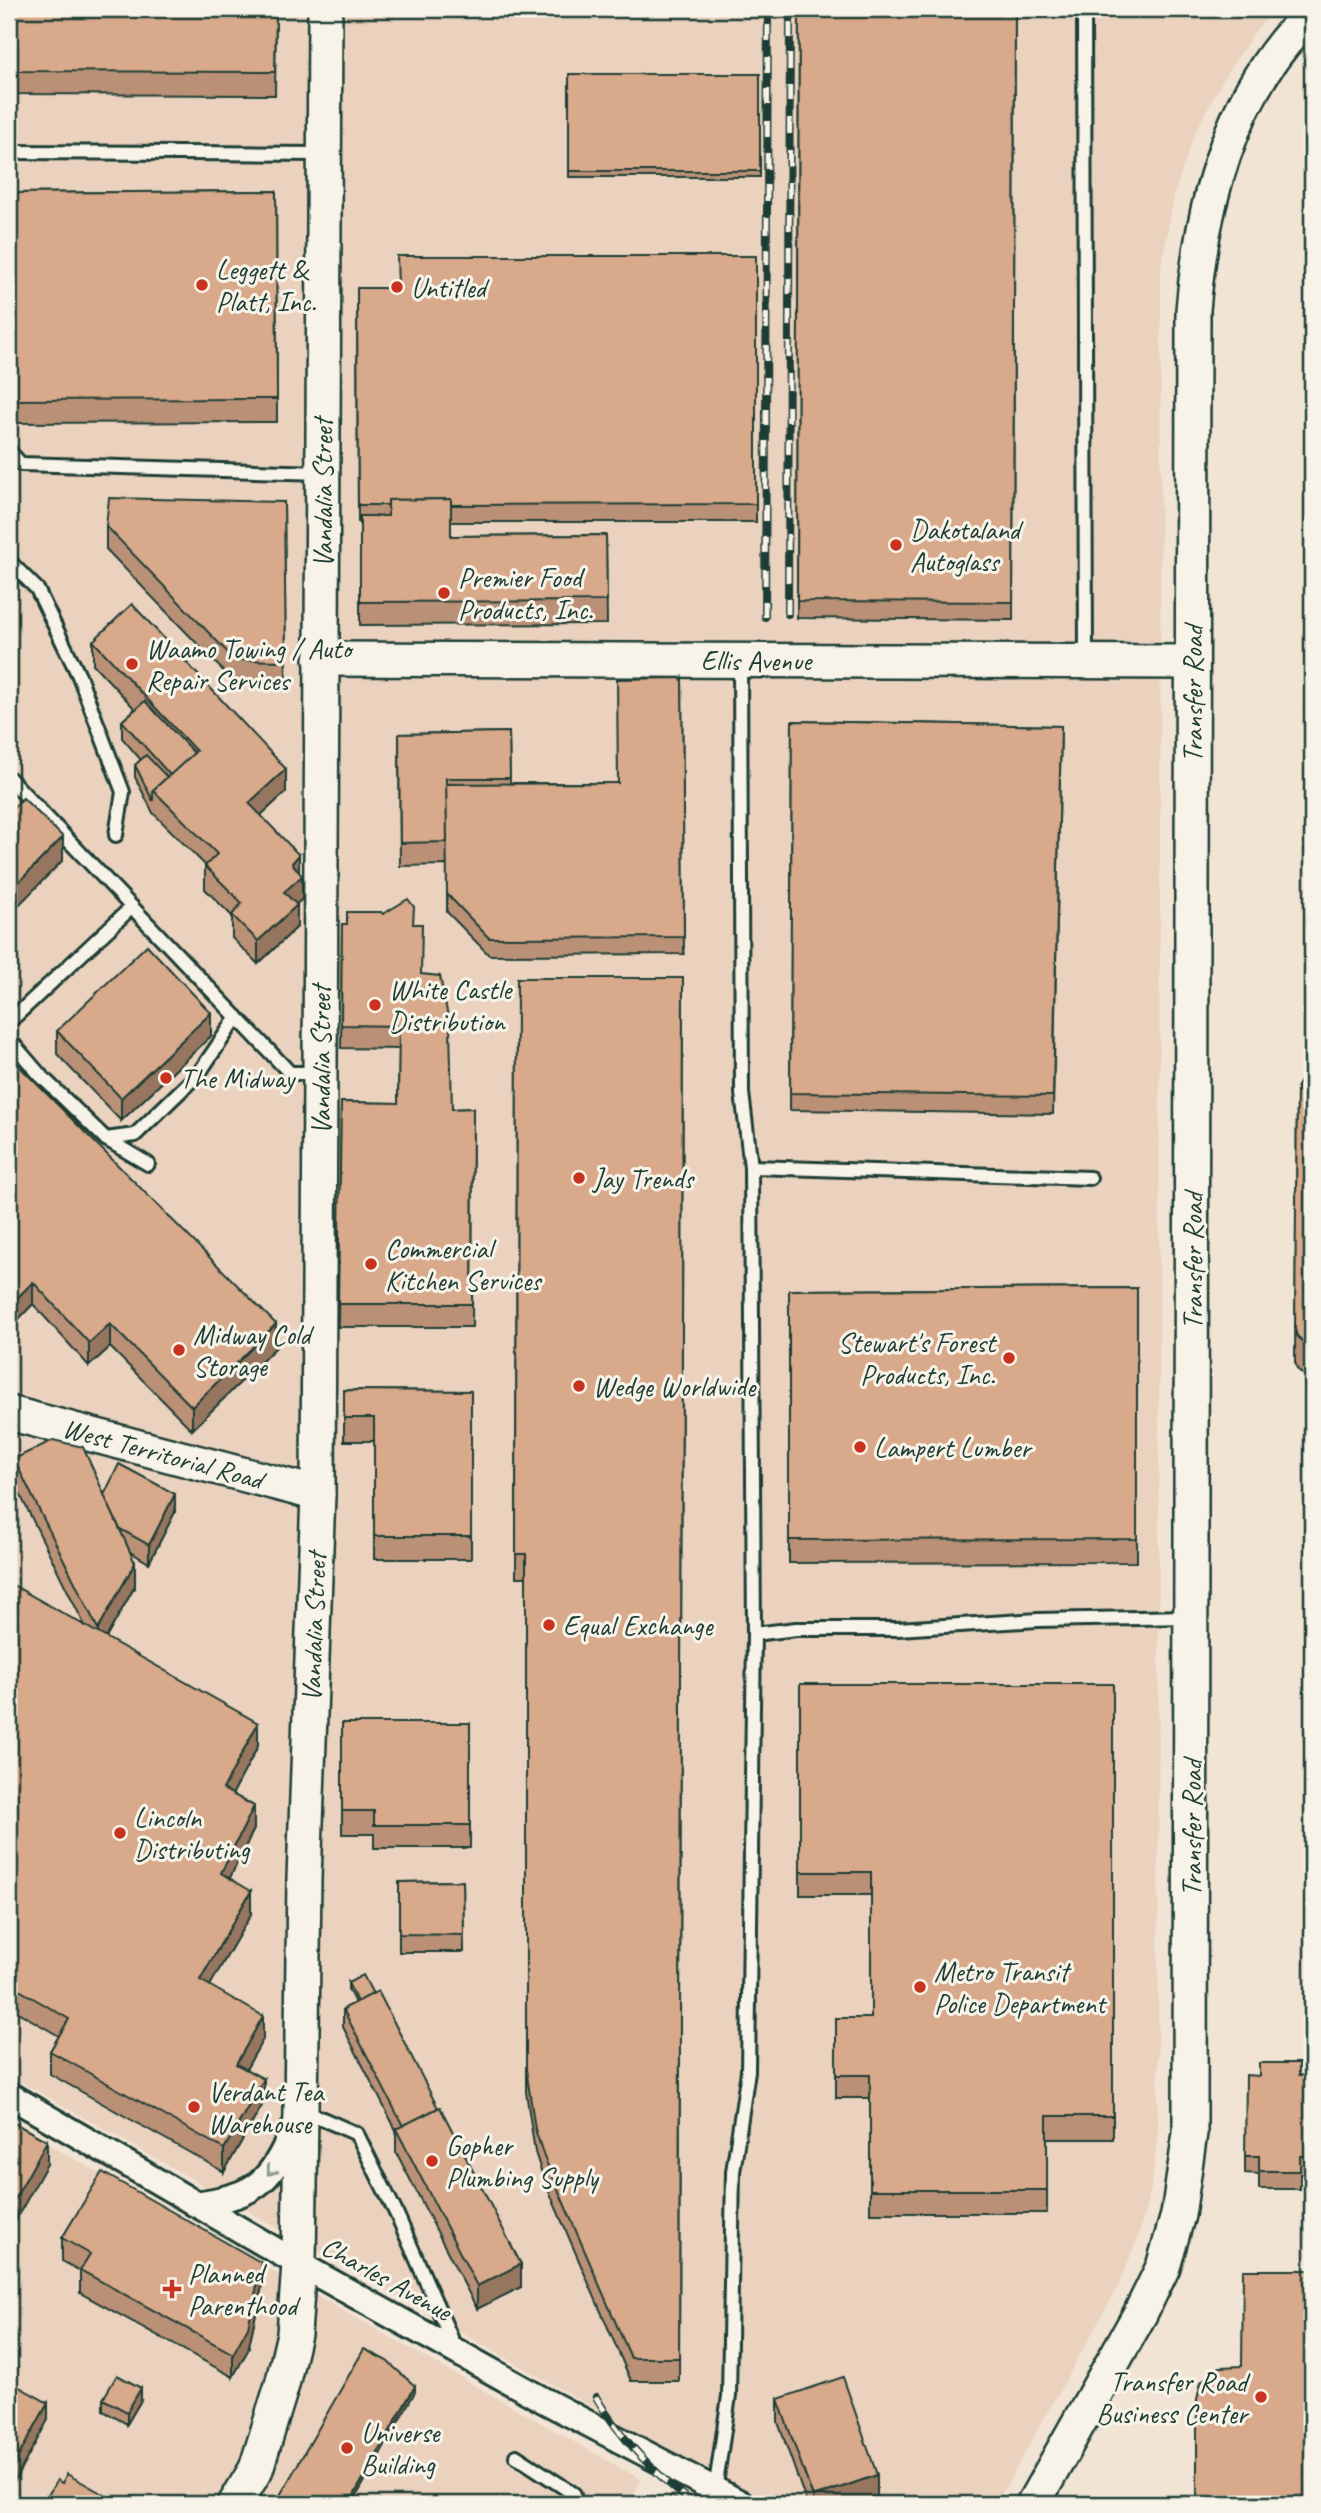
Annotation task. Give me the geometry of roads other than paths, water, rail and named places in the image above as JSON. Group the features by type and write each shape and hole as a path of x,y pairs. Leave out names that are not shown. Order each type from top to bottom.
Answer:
{"street":[{"name":"Vandalia Street","path":"235,2504 256,2469 282,2385 294,2334 299,2264 305,1866 318,1494 325,9"},
{"name":"Transfer Road","path":"1033,2504 1140,2314 1163,2267 1178,2215 1190,2133 1194,310 1197,260 1220,163 1239,117 1263,74 1287,40 1312,13"},
{"name":"Ellis Avenue","path":"321,659 1192,662"},
{"name":"West Territorial Road","path":"9,1413 318,1494"},
{"name":"Charles Avenue","path":"9,2095 299,2264 545,2400 743,2504"},
{"name":"Vandalia Street","path":"195,2204 219,2201 257,2186 270,2175 282,2156 302,2110"}],"lane":[{"path":"1084,9 1086,661"},
{"path":"9,152 325,154"},
{"path":"9,452 21,464 322,473"},
{"path":"9,561 37,589 79,676 123,792 116,835"},
{"path":"715,2491 729,2396 733,2172 748,2071 754,1634 751,1167 742,1093 740,660"},
{"path":"9,778 290,1073 320,1073"},
{"path":"9,1022 132,907"},
{"path":"106,1139 135,1135 199,1073 237,1017"},
{"path":"9,1039 40,1075 106,1139 148,1164"},
{"path":"751,1167 1090,1178"},
{"path":"754,1634 796,1629 898,1629 1038,1620 1192,1616"},
{"path":"302,2110 357,2134 398,2217 456,2349"},
{"path":"516,2456 574,2494"}],"railway":[{"path":"765,617 768,9"},
{"path":"788,614 790,9"},
{"path":"596,2397 616,2428 640,2455 693,2504"}],"place":[{"name":"Leggett & Platt, Inc.","path":"202,285"},
{"name":"Untitled","path":"397,287"},
{"name":"Dakotaland Autoglass","path":"896,545"},
{"name":"Premier Food Products, Inc.","path":"444,593"},
{"name":"Waamo Towing / Auto Repair Services","path":"132,664"},
{"name":"White Castle Distribution","path":"375,1005"},
{"name":"The Midway","path":"166,1078"},
{"name":"Jay Trends","path":"579,1178"},
{"name":"Commercial Kitchen Services","path":"371,1264"},
{"name":"Midway Cold Storage","path":"179,1350"},
{"name":"Stewart's Forest Products, Inc.","path":"1009,1358"},
{"name":"Wedge Worldwide","path":"579,1386"},
{"name":"Lampert Lumber","path":"860,1447"},
{"name":"Equal Exchange","path":"549,1625"},
{"name":"Lincoln Distributing","path":"120,1833"},
{"name":"Metro Transit Police Department","path":"920,1987"},
{"name":"Verdant Tea Warehouse","path":"194,2107"},
{"name":"Gopher Plumbing Supply","path":"432,2161"},
{"name":"Planned Parenthood","path":"172,2289"},
{"name":"Transfer Road Business Center","path":"1261,2397"},
{"name":"Universe Building","path":"347,2448"}]}
